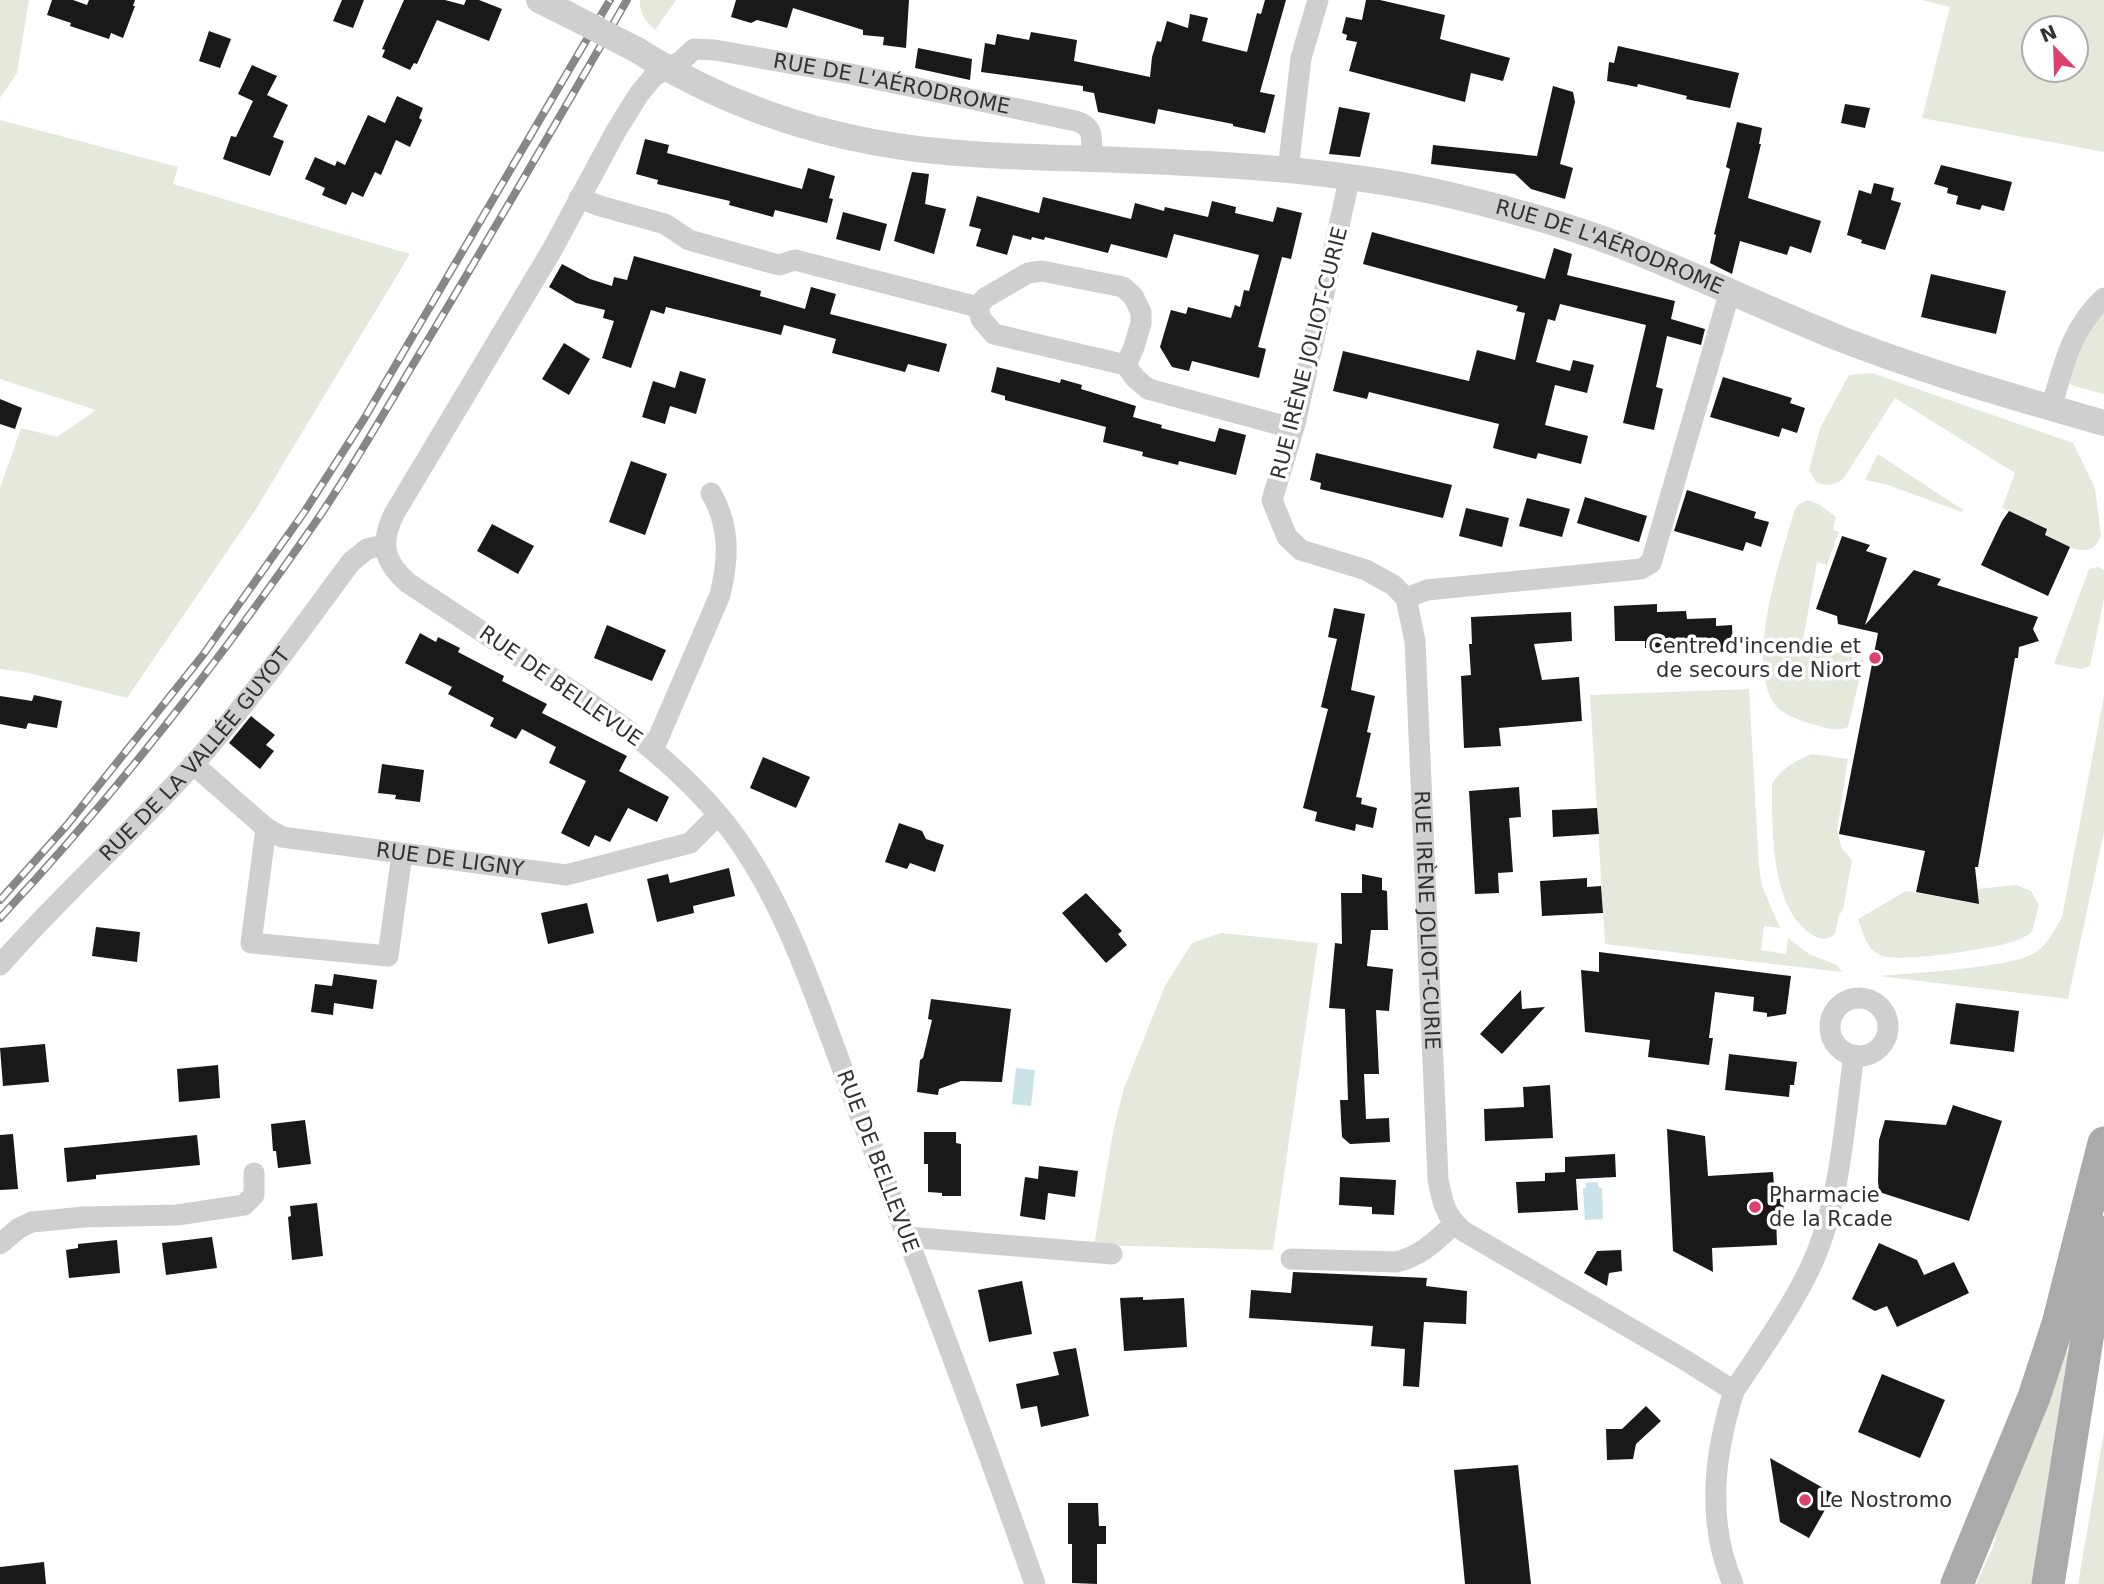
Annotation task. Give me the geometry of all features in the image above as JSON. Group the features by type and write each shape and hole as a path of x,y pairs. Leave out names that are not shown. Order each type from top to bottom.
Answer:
{"main road":[{"path":"1957,1584 2034,1397 2058,1324 2104,1143"},
{"path":"2048,1584 2104,1232"},
{"path":"2065,1584 2104,1354"}],"street":[{"name":"RUE DE L'AÉRODROME","path":"539,0 568,13 708,90 796,123 853,138 967,155 1288,170 1350,176 1435,192 1530,215 1625,247 1865,348 2104,423"},
{"path":"1288,170 1301,58 1318,0"},
{"name":"RUE DE L'AÉRODROME","path":"666,68 681,61 694,49 715,50 851,74 1076,121 1086,124 1091,130 1092,159"},
{"path":"384,545 394,514 552,250 639,94 654,76 666,68"},
{"name":"RUE IRÈNE JOLIOT-CURIE","path":"1350,176 1292,428 1272,499 1287,537 1301,550 1366,570 1393,584 1406,598 1415,641 1438,1179 1442,1202 1454,1224"},
{"path":"579,198 665,224 689,240 779,265 795,260 978,307"},
{"path":"978,307 985,298 1028,273 1042,271 1123,287 1133,296 1140,312 1141,323 1126,365"},
{"path":"1406,598 1427,590 1641,569 1651,563 1730,291"},
{"path":"2051,408 2071,340 2091,311 2104,298"},
{"path":"978,307 981,319 994,334 1126,365 1135,378 1148,389 1292,428"},
{"path":"653,750 720,595 724,578 724,519 711,493"},
{"name":"RUE DE BELLEVUE","path":"384,545 390,562 408,583 592,704 653,750 693,786 740,842 779,913 810,986 908,1237 1035,1584"},
{"name":"RUE DE LA VALLÉE GUYOT","path":"0,965 194,764 243,705 351,562 367,549 384,545"},
{"name":"RUE DE LIGNY","path":"194,764 266,828 282,836 566,875 690,843 719,815"},
{"path":"266,828 251,943 388,956 402,854"},
{"path":"1733,1584 1719,1543 1715,1495 1724,1420 1734,1391 1785,1313 1813,1262 1832,1205 1854,1055"},
{"path":"0,1244 19,1228 32,1222 84,1217 177,1214 244,1205 254,1195 254,1173"},
{"path":"1290,1259 1407,1260 1416,1256 1454,1224 1734,1391"},
{"path":"908,1237 1112,1254"}],"shaded area":[{"path":"0,0 29,0 17,73 0,98"},
{"path":"640,0 676,0 655,30 642,13"},
{"path":"1922,0 2104,0 2104,152 1922,118 1950,7"},
{"path":"0,120 178,167 173,184 410,254 254,512 127,698 29,673 0,669 0,488 21,428 57,437 96,410 0,379"},
{"path":"2104,310 2104,394 2071,385 2067,380 2088,330"},
{"path":"1872,373 2073,443 2095,488 2101,536 2096,544 2083,550 2068,546 2045,535 2047,529 2002,508 2015,473 1895,398 1843,479 1831,485 1816,482 1809,470 1820,428 1849,375"},
{"path":"1878,454 1963,510 1962,512 1888,485 1865,480"},
{"path":"1807,500 1819,504 1836,517 1833,530 1839,532 1827,565 1817,562 1803,640 1805,644 1864,660 1848,727 1843,729 1822,727 1784,713 1774,703 1766,685 1763,662 1768,609 1794,512 1798,505"},
{"path":"2098,567 2104,570 2104,599 2090,666 2081,669 2054,664 2089,569"},
{"path":"1749,689 1759,867 1762,886 1780,928 1764,926 1761,950 1786,954 1788,938 1809,954 1837,965 1842,972 1605,944 1590,695"},
{"path":"2104,696 2104,832 2068,999 1879,976 2007,962 2036,952 2048,940 2062,917"},
{"path":"1812,754 1848,759 1837,831 1842,849 1852,860 1843,910 1839,915 1835,934 1823,939 1811,934 1798,922 1788,905 1776,865 1772,822 1772,784 1789,766"},
{"path":"2016,885 2031,891 2039,905 2032,932 2018,940 1991,947 1906,958 1880,955 1866,940 1858,919 1906,891 1978,904 1978,889"},
{"path":"1221,933 1318,943 1273,1250 1094,1245 1113,1132 1124,1088 1165,986 1192,943"},
{"path":"2066,1350 2068,1353 2036,1584 1976,1584 1993,1547 2007,1497"},
{"path":"2104,1432 2104,1584 2078,1584"}],"water":[{"path":"1016,1068 1035,1070 1031,1106 1012,1104"},
{"path":"1598,1182 1598,1187 1602,1188 1603,1219 1585,1220 1583,1189 1586,1188 1586,1183"}],"building":[{"path":"52,0 73,0 87,5 89,0 135,0 135,6 123,38 111,33 109,39 47,15"},
{"path":"342,0 364,0 353,28 333,21"},
{"path":"404,0 445,0 464,5 466,0 479,0 502,9 489,41 437,20 417,64 414,63 410,70 382,57 385,50 382,49"},
{"path":"736,0 909,0 906,48 883,45 884,37 863,35 863,30 793,8 787,28 757,20 751,23 731,17"},
{"path":"1265,0 1286,0 1260,92 1275,95 1265,133 1158,109 1155,124 1098,112 1094,93 1083,91 1083,86 981,72 985,43 995,45 997,34 1029,40 1031,32 1077,40 1074,61 1150,77 1152,57 1157,41 1161,42 1167,21 1188,28 1190,14 1208,18 1202,41 1247,52 1257,13 1261,14"},
{"path":"1366,0 1380,0 1445,15 1440,39 1510,58 1503,81 1471,73 1465,102 1349,71 1357,42 1346,40 1347,35 1342,33 1346,17 1362,20"},
{"path":"209,31 231,39 220,68 199,61"},
{"path":"1618,46 1739,73 1730,108 1686,99 1687,96 1638,84 1637,87 1607,81 1609,62 1614,63"},
{"path":"918,48 972,59 970,80 915,68"},
{"path":"252,65 277,76 267,95 288,105 273,137 284,141 270,176 223,159 231,136 236,137 253,101 238,94"},
{"path":"1553,86 1573,92 1575,102 1560,164 1573,168 1565,199 1531,189 1515,174 1431,164 1433,145 1537,156"},
{"path":"397,96 423,108 419,118 422,120 410,147 396,140 381,175 375,172 363,197 352,192 346,205 322,195 325,188 305,179 315,157 335,166 337,161 345,165 368,115 385,123"},
{"path":"1845,104 1870,108 1865,128 1841,123"},
{"path":"1339,107 1370,113 1360,157 1329,154"},
{"path":"1737,122 1762,128 1761,144 1748,198 1821,221 1811,253 1790,246 1787,255 1740,241 1732,274 1710,263 1716,235 1714,234 1730,169 1726,167"},
{"path":"645,139 669,145 667,153 802,189 808,168 835,176 829,198 833,199 827,223 775,210 773,217 729,205 730,201 657,184 658,180 636,174"},
{"path":"1941,165 2012,182 2004,211 1982,205 1980,210 1956,204 1958,196 1947,193 1948,188 1934,184"},
{"path":"912,172 929,174 925,204 946,209 934,254 894,241"},
{"path":"1874,183 1894,188 1891,200 1901,203 1885,250 1861,243 1862,240 1847,235 1859,190 1871,194"},
{"path":"977,196 1039,213 1043,197 1131,219 1135,203 1164,211 1165,207 1208,217 1212,201 1236,207 1235,213 1273,222 1277,207 1302,213 1291,259 1282,257 1258,347 1266,349 1259,378 1192,361 1189,371 1172,367 1160,347 1171,310 1186,314 1188,307 1231,318 1235,305 1240,307 1244,290 1249,291 1259,255 1174,234 1167,258 1111,244 1108,253 1045,237 1044,240 1032,237 1031,240 1013,235 1007,255 976,246 981,229 969,226"},
{"path":"843,212 887,224 880,251 836,239"},
{"path":"1372,232 1545,279 1554,248 1572,254 1567,275 1675,301 1671,319 1705,329 1701,345 1667,336 1656,387 1663,389 1654,430 1623,423 1646,325 1560,304 1555,321 1548,319 1536,362 1570,371 1573,360 1594,365 1587,393 1555,385 1545,425 1588,436 1581,464 1538,453 1536,459 1493,448 1499,424 1369,392 1367,399 1333,391 1343,351 1469,381 1477,350 1515,360 1525,313 1516,311 1518,306 1363,264"},
{"path":"634,256 761,291 760,296 805,309 811,287 836,294 830,314 947,344 939,372 908,364 905,372 832,353 836,339 784,325 781,335 666,307 664,314 651,310 631,368 602,358 614,321 603,318 605,310 576,303 549,287 562,264 590,279 612,286 614,277 627,280"},
{"path":"1931,274 2006,291 1996,334 1921,317"},
{"path":"564,343 590,359 569,395 542,379"},
{"path":"997,367 1060,383 1061,379 1082,385 1081,389 1136,406 1133,417 1162,425 1161,428 1215,442 1219,428 1246,435 1236,475 1179,461 1178,465 1142,456 1143,452 1103,442 1106,427 1005,400 1005,396 991,392"},
{"path":"680,371 706,379 696,414 670,406 665,424 642,417 653,381 675,388"},
{"path":"1723,377 1792,398 1790,403 1805,408 1797,433 1782,428 1779,437 1710,417"},
{"path":"0,399 22,408 15,429 0,424"},
{"path":"1316,453 1452,485 1443,518 1320,489 1321,483 1310,480"},
{"path":"631,461 667,474 645,535 609,522"},
{"path":"1687,490 1756,512 1754,518 1769,522 1761,547 1746,542 1743,551 1674,531"},
{"path":"1585,497 1647,516 1639,542 1577,523"},
{"path":"1527,498 1570,509 1562,537 1519,526"},
{"path":"1466,508 1509,518 1502,547 1459,536"},
{"path":"2009,511 2047,529 2045,535 2070,547 2048,596 1981,565"},
{"path":"492,524 534,546 518,574 477,551"},
{"path":"1842,536 1870,545 1866,551 1887,558 1865,625 1914,570 1941,579 1937,585 2038,617 2033,629 2039,641 2019,647 2018,658 2015,658 1978,867 1975,867 1979,904 1916,892 1925,851 1839,834 1878,633 1838,624 1837,616 1816,609"},
{"path":"1657,604 1657,612 1686,611 1687,619 1716,618 1716,626 1732,625 1733,651 1674,655 1674,647 1645,648 1645,641 1615,641 1614,606"},
{"path":"1334,608 1365,614 1351,690 1375,696 1367,732 1371,733 1356,797 1362,798 1361,804 1377,808 1373,828 1356,824 1355,831 1315,821 1317,812 1303,808 1328,709 1321,707 1337,639 1328,637"},
{"path":"1571,612 1572,641 1534,644 1542,680 1579,677 1582,721 1499,728 1501,746 1464,748 1461,676 1471,675 1471,617"},
{"path":"607,625 666,650 652,681 594,658"},
{"path":"420,633 436,642 438,637 460,648 458,652 504,676 502,681 547,704 542,713 627,756 619,771 669,797 657,822 628,808 610,842 595,835 589,847 561,833 586,781 549,763 556,747 522,729 516,739 490,726 494,718 448,694 452,687 405,663"},
{"path":"34,695 62,701 57,728 28,723 26,729 0,724 0,696 32,701"},
{"path":"251,716 275,735 266,745 274,751 260,769 229,743"},
{"path":"763,757 810,777 796,808 750,788"},
{"path":"382,764 424,770 420,802 395,799 396,795 378,793"},
{"path":"1519,787 1521,817 1509,818 1513,872 1498,873 1499,893 1475,894 1469,791"},
{"path":"1597,808 1599,834 1553,837 1552,810"},
{"path":"899,823 922,831 926,839 944,845 935,872 910,863 907,869 885,862"},
{"path":"729,868 735,896 693,906 694,913 657,922 647,879 668,874 670,883"},
{"path":"1362,874 1382,878 1382,890 1387,891 1388,930 1371,930 1367,966 1393,969 1389,1011 1376,1010 1379,1074 1364,1074 1366,1119 1389,1118 1390,1142 1350,1144 1342,1137 1340,1100 1348,1100 1345,1009 1329,1008 1335,943 1342,944 1341,893 1362,893"},
{"path":"1587,878 1587,887 1601,886 1603,913 1542,916 1540,881"},
{"path":"1086,893 1122,931 1118,934 1127,945 1106,963 1062,913"},
{"path":"587,903 594,933 548,944 541,913"},
{"path":"96,927 140,932 137,962 92,956"},
{"path":"1599,952 1791,976 1786,1014 1767,1017 1767,1013 1753,1011 1754,997 1715,992 1709,1038 1713,1038 1709,1065 1648,1057 1650,1040 1585,1032 1581,970 1599,972"},
{"path":"334,974 377,980 373,1009 334,1003 333,1015 311,1012 315,984 332,986"},
{"path":"1521,990 1522,1009 1545,1007 1502,1054 1480,1034"},
{"path":"931,999 1011,1009 1002,1082 961,1081 939,1089 938,1095 917,1092 920,1060 923,1058 932,1020 928,1019"},
{"path":"1956,1003 2019,1011 2014,1052 1950,1044"},
{"path":"45,1044 49,1082 3,1086 0,1048"},
{"path":"1729,1054 1797,1062 1794,1085 1790,1085 1789,1097 1725,1090"},
{"path":"218,1065 220,1098 179,1102 177,1069"},
{"path":"1550,1085 1553,1138 1485,1141 1484,1109 1524,1107 1523,1087"},
{"path":"1953,1105 2002,1121 1969,1221 1879,1192 1879,1140 1885,1120 1946,1125"},
{"path":"305,1120 311,1164 278,1168 276,1151 273,1151 271,1124"},
{"path":"1667,1129 1705,1136 1708,1176 1773,1172 1775,1198 1783,1197 1784,1216 1776,1217 1777,1245 1712,1248 1713,1272 1673,1251"},
{"path":"924,1132 956,1132 956,1143 961,1144 961,1196 942,1196 942,1193 928,1192 928,1164 924,1164"},
{"path":"13,1134 18,1189 0,1190 0,1135"},
{"path":"197,1135 200,1165 96,1175 96,1179 67,1182 64,1148"},
{"path":"1615,1154 1616,1177 1576,1179 1578,1210 1518,1213 1516,1182 1545,1181 1545,1173 1565,1172 1565,1157"},
{"path":"1039,1166 1078,1171 1075,1197 1048,1193 1045,1220 1020,1216 1025,1177 1038,1179"},
{"path":"1340,1177 1396,1180 1394,1215 1372,1214 1372,1207 1339,1205"},
{"path":"317,1203 323,1256 292,1260 288,1217 291,1216 290,1206"},
{"path":"212,1237 217,1268 166,1275 162,1243"},
{"path":"117,1240 120,1273 69,1278 66,1250 78,1248 78,1244"},
{"path":"1879,1243 1917,1260 1924,1275 1954,1262 1969,1293 1897,1327 1887,1306 1875,1311 1852,1299"},
{"path":"1621,1250 1622,1271 1609,1273 1607,1286 1584,1273 1597,1251"},
{"path":"1293,1272 1427,1278 1426,1286 1467,1291 1466,1324 1424,1322 1419,1387 1403,1386 1405,1349 1371,1346 1373,1326 1249,1318 1251,1290 1291,1293"},
{"path":"1022,1281 1032,1334 989,1342 978,1290"},
{"path":"1143,1297 1143,1300 1184,1298 1187,1347 1124,1351 1120,1298"},
{"path":"1076,1348 1089,1416 1041,1427 1037,1406 1021,1409 1016,1384 1059,1375 1053,1352"},
{"path":"1882,1374 1945,1400 1920,1458 1858,1432"},
{"path":"1646,1406 1661,1421 1636,1444 1633,1459 1607,1460 1606,1429 1622,1429"},
{"name":"Le Nostromo","path":"1770,1458 1834,1494 1809,1538 1780,1522"},
{"path":"1518,1465 1531,1584 1465,1584 1454,1470"},
{"path":"1068,1503 1098,1503 1099,1526 1106,1526 1106,1544 1097,1544 1097,1584 1072,1583"},
{"path":"44,1562 46,1584 0,1584 0,1567"}],"railway":[{"path":"0,900 67,825 203,655 305,511 364,419 610,0"},
{"path":"0,918 85,823 166,725 317,520 451,301 627,0"}],"place":[{"name":"Centre d'incendie et de secours de Niort","path":"1875,658"},
{"name":"Pharmacie de la Rcade","path":"1755,1207"},
{"name":"Le Nostromo","path":"1805,1500"}]}
